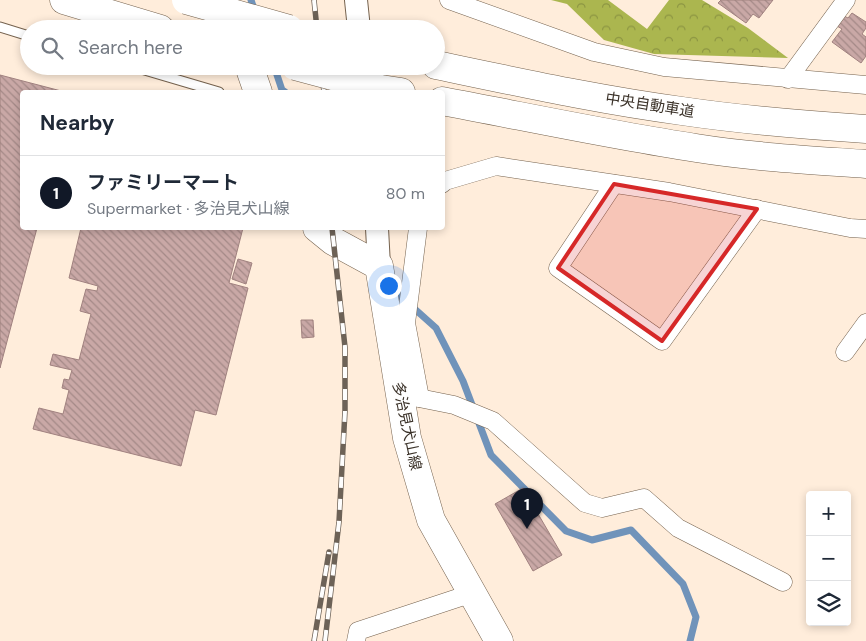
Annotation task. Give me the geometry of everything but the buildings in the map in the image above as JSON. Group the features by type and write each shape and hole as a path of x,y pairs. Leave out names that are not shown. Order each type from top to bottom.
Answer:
{"main road":[{"path":"64,0 130,20"},
{"path":"186,0 257,20"},
{"path":"225,0 233,20"},
{"name":"中央自動車道","path":"445,67 579,94 680,111 782,123 866,129"},
{"path":"252,75 257,90"},
{"path":"326,75 379,90"},
{"path":"445,102 596,131 698,148 866,164"},
{"path":"319,230 333,241 379,266"},
{"name":"多治見犬山線","path":"379,266 410,396 407,438 430,520 473,593 498,641"}],"street":[{"path":"356,0 358,20"},
{"path":"449,0 594,52 664,68 866,85"},
{"path":"788,79 846,0"},
{"path":"370,75 381,90"},
{"path":"445,181 496,166 669,192 858,228 866,240"},
{"path":"614,184 558,268 662,341 757,209"},
{"path":"377,230 379,266"},
{"path":"418,230 406,323 410,396 454,405 493,421 585,503 602,508 644,498 678,528 783,582"},
{"path":"845,352 866,323"},
{"path":"356,641 358,631 473,593"}],"lane":[{"path":"0,27 20,33"},
{"path":"161,75 212,90"}],"highlighted area":[{"path":"614,184 757,209 662,341 558,268"}],"green space":[{"path":"551,0 608,0 647,29 669,0 702,0 748,28 788,58 654,54 604,40 567,4"}],"waterway":[{"path":"251,0 255,12"},
{"path":"277,75 282,90"},
{"path":"395,281 398,294 436,328 463,381 491,455 566,531 592,540 631,530 683,584 696,617 690,641"}],"railway":[{"path":"314,0 316,20"},
{"path":"322,75 324,90"},
{"path":"325,641 339,522 345,411 345,347 332,230"},
{"path":"314,641 329,552"}],"place":[{"name":"ファミリーマート","path":"527,529"}]}
